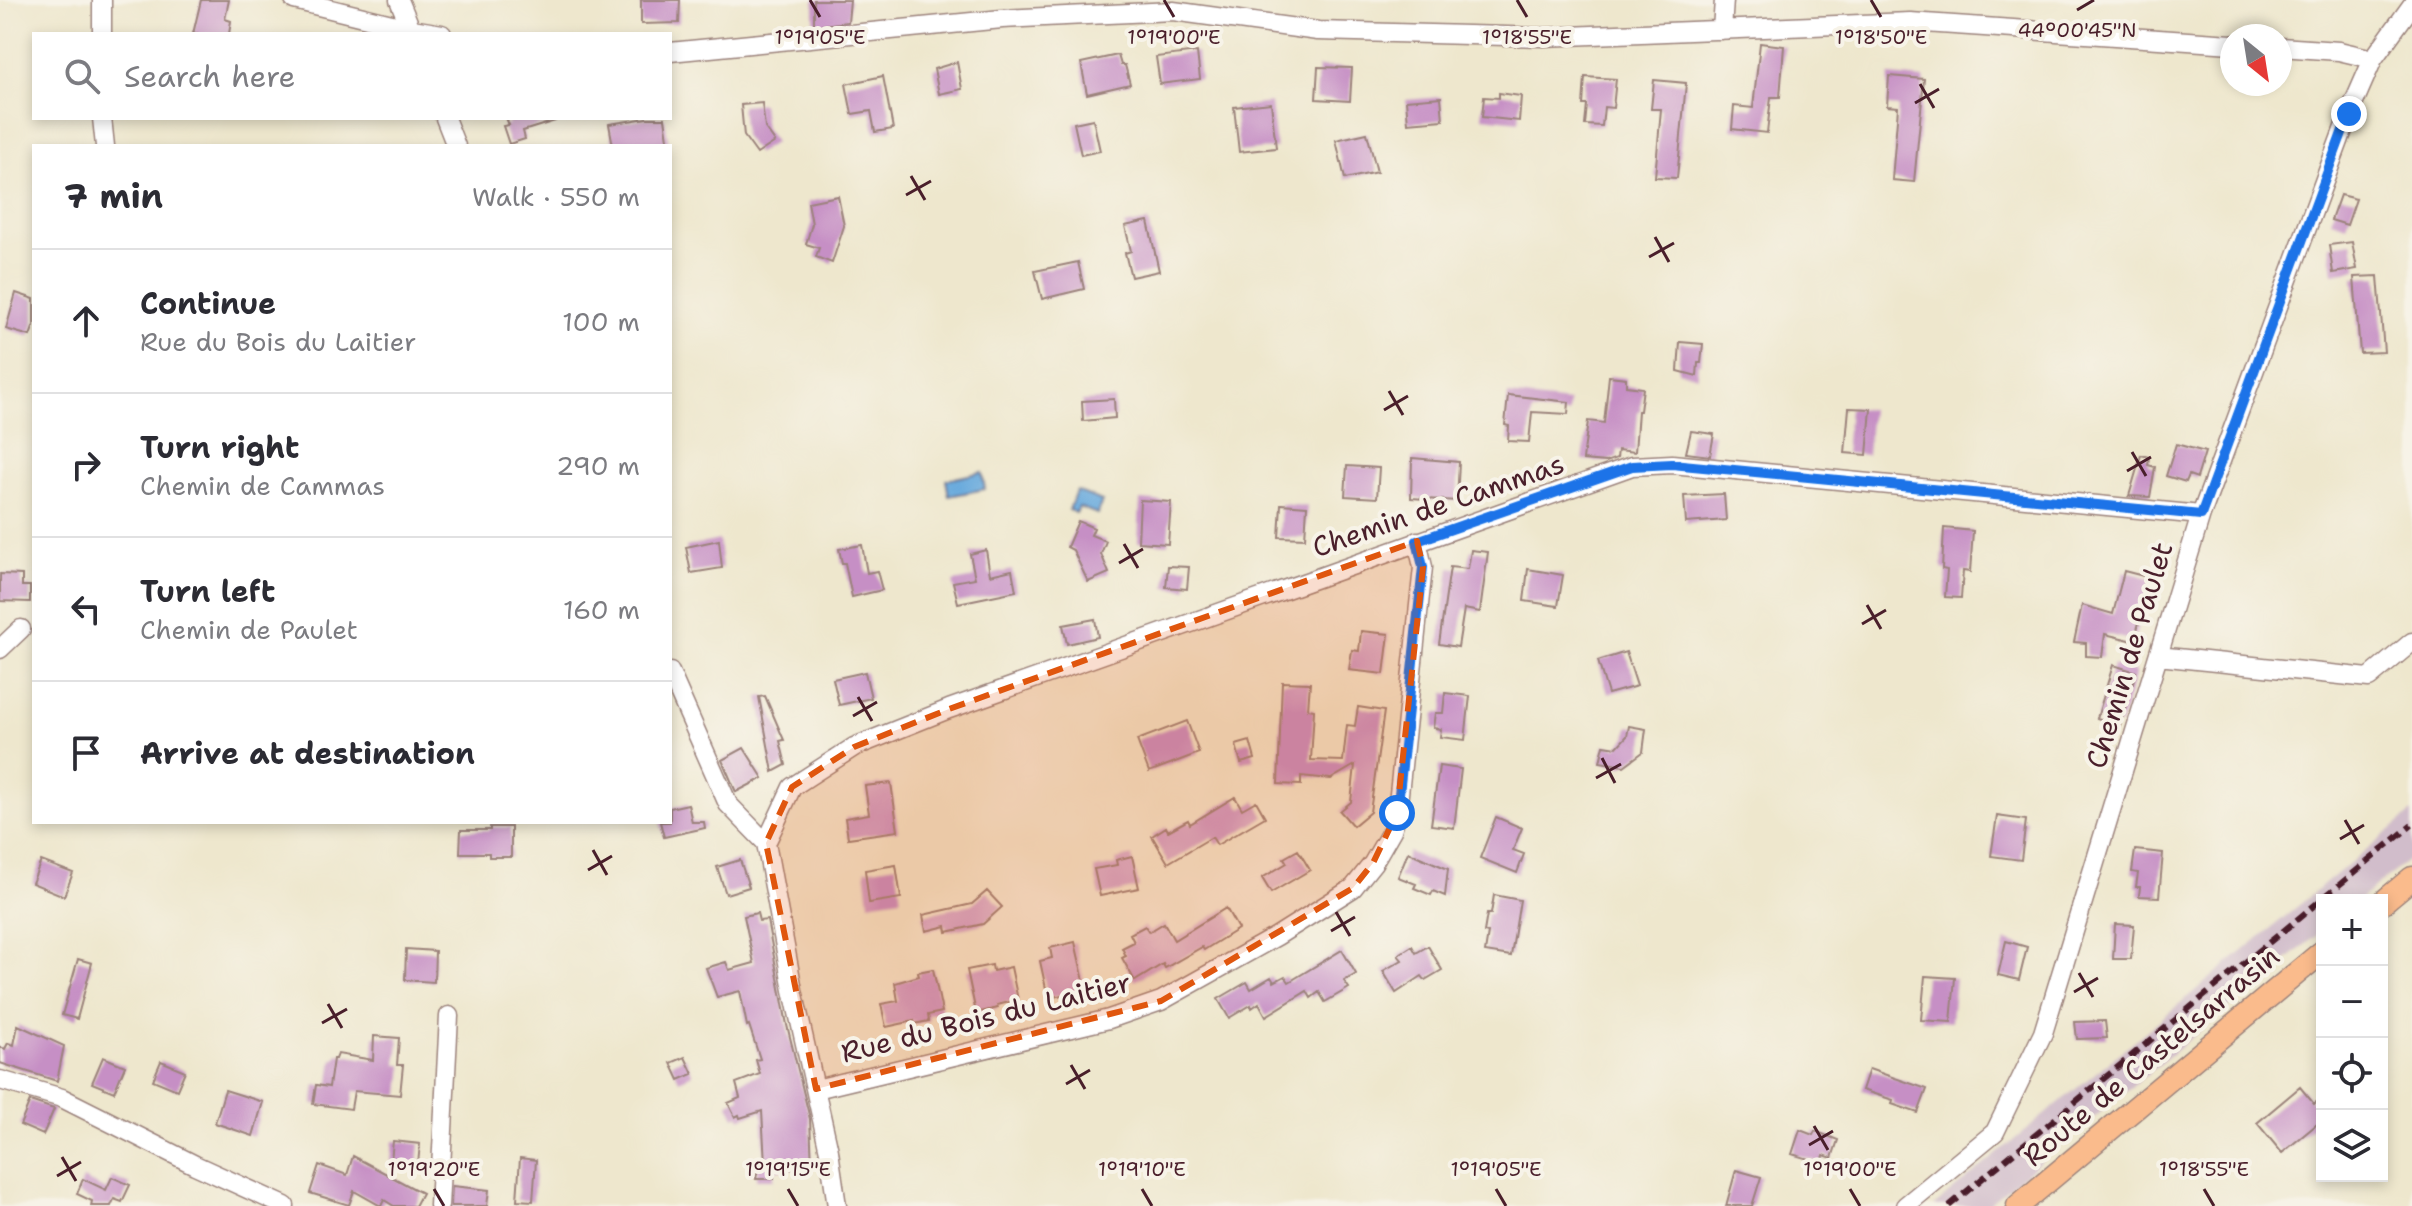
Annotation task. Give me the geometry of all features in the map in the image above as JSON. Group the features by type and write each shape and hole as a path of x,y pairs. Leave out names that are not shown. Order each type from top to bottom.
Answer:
{"main road":[{"path":"2388,898 2412,878"},
{"name":"Route de Castelsarrasin","path":"2018,1206 2316,957"}],"street":[{"path":"102,0 102,32"},
{"path":"294,0 412,32"},
{"path":"399,0 412,32"},
{"path":"1722,30 1724,0"},
{"path":"672,52 1173,5 1318,31 1543,37 1910,22 2220,43"},
{"name":"Chemin de Paulet","path":"1905,1206 1995,1132 2043,1033 2201,515 2343,129 2373,59 2412,5"},
{"path":"2292,48 2339,51 2373,59"},
{"path":"102,120 105,144"},
{"path":"446,120 455,144"},
{"name":"Chemin de Cammas","path":"766,843 792,787 854,747 949,709 1632,466 1672,464 2201,515"},
{"name":"Rue du Bois du Laitier","path":"816,1089 1109,1019 1161,1001 1277,936 1353,888 1373,863 1392,830 1397,813 1423,567 1417,541"},
{"path":"0,649 21,629"},
{"path":"2158,656 2369,678 2412,642"},
{"path":"672,677 728,804 766,843 793,990 829,1151 837,1206"},
{"path":"439,1206 449,1016"},
{"path":"0,1080 62,1098 285,1206"}],"highlighted area":[{"path":"1417,541 1423,567 1397,813 1373,863 1353,888 1161,1001 816,1089 766,843 792,787 854,747 949,709"}],"shaded area":[{"path":"2412,812 2412,857 2366,894 2316,894 2316,936 1986,1206 1934,1206"}],"water":[{"path":"982,472 985,489 949,496 946,480"},
{"path":"1076,491 1102,501 1097,514 1079,507 1076,513 1069,510"}],"building":[{"path":"201,0 229,0 225,19 231,21 229,32 193,32"},
{"path":"641,0 680,0 679,23 641,24"},
{"path":"814,0 850,0 848,22 814,26"},
{"path":"1760,43 1784,46 1780,97 1771,97 1767,133 1732,129 1734,106 1753,108"},
{"path":"1197,52 1200,79 1160,84 1156,57"},
{"path":"1118,55 1121,65 1125,65 1130,84 1087,94 1081,63"},
{"path":"957,62 962,89 939,94 934,69"},
{"path":"1318,67 1352,68 1350,101 1316,99"},
{"path":"883,76 893,129 875,132 871,111 852,114 846,84"},
{"path":"1889,76 1924,79 1914,182 1892,180 1898,107 1887,106"},
{"path":"1585,77 1616,79 1613,108 1604,107 1602,126 1585,125"},
{"path":"1654,80 1686,83 1677,178 1655,177 1661,109 1651,109"},
{"path":"1499,93 1521,96 1519,121 1482,117 1484,97 1499,98"},
{"path":"1441,97 1443,120 1408,123 1406,100"},
{"path":"762,103 765,128 775,142 757,154 744,136 741,105"},
{"path":"1271,103 1276,148 1239,152 1234,107"},
{"path":"1093,119 1100,151 1081,155 1074,123"},
{"path":"507,120 555,121 523,131 525,139 509,144 503,126 509,125"},
{"path":"665,120 669,144 613,144 609,124"},
{"path":"1367,133 1377,172 1345,179 1336,140"},
{"path":"2340,195 2356,199 2347,225 2331,220"},
{"path":"838,196 844,226 832,263 816,257 819,248 806,244 812,224 808,202"},
{"path":"1148,221 1159,271 1131,277 1125,253 1131,251 1125,226"},
{"path":"2352,242 2357,269 2333,273 2329,245"},
{"path":"1078,262 1084,289 1042,299 1035,271"},
{"path":"2378,276 2384,352 2360,353 2354,277"},
{"path":"16,293 32,298 30,336 6,329"},
{"path":"1680,342 1703,344 1697,376 1678,371"},
{"path":"1609,376 1626,378 1626,386 1643,388 1635,452 1618,450 1617,458 1606,462 1583,460 1588,421 1604,423"},
{"path":"1508,395 1569,402 1568,414 1532,412 1529,442 1508,441 1509,426 1505,425"},
{"path":"1114,399 1115,418 1083,421 1082,401"},
{"path":"1849,408 1871,409 1867,455 1845,453"},
{"path":"1691,431 1714,434 1710,456 1686,453"},
{"path":"2176,444 2205,452 2197,478 2189,475 2186,482 2166,476"},
{"path":"2141,455 2149,457 2148,465 2155,467 2150,497 2129,496"},
{"path":"1412,458 1459,462 1457,501 1411,498"},
{"path":"1347,466 1379,468 1377,498 1345,496"},
{"path":"1724,494 1726,520 1686,523 1684,496"},
{"path":"1140,500 1171,502 1168,544 1138,542"},
{"path":"1281,504 1307,506 1305,538 1279,537"},
{"path":"1078,521 1094,528 1091,535 1106,541 1101,554 1109,573 1088,582 1073,550 1067,547"},
{"path":"1944,528 1973,531 1970,572 1963,571 1961,598 1945,597 1947,570 1942,569"},
{"path":"719,540 722,568 691,573 686,547"},
{"path":"862,545 867,573 877,571 882,590 852,597 839,549"},
{"path":"986,550 990,575 1012,570 1016,591 958,603 953,582 975,578 970,554"},
{"path":"1471,550 1488,552 1480,612 1464,609 1458,647 1439,644 1450,567 1468,569"},
{"path":"1168,566 1189,567 1187,589 1166,587"},
{"path":"1528,569 1563,575 1558,606 1524,601"},
{"path":"2124,571 2151,578 2134,641 2105,634 2102,657 2086,656 2086,643 2074,642 2082,605 2113,614"},
{"path":"0,574 22,575 22,586 30,586 30,602 0,601"},
{"path":"1095,619 1098,637 1067,644 1063,625"},
{"path":"1361,631 1389,634 1384,674 1349,670 1352,650 1359,651"},
{"path":"1626,652 1637,686 1608,694 1598,661"},
{"path":"2113,665 2136,672 2120,725 2097,718"},
{"path":"865,672 871,698 839,705 833,679"},
{"path":"1282,682 1310,683 1308,709 1314,710 1311,760 1343,761 1347,725 1355,726 1358,707 1384,711 1370,812 1353,826 1340,811 1351,802 1355,765 1331,779 1301,776 1301,785 1278,784"},
{"path":"1445,693 1470,696 1465,740 1440,737 1441,729 1433,728 1435,713 1443,713"},
{"path":"765,696 784,740 780,741 786,765 773,772 759,697"},
{"path":"1187,721 1199,753 1149,772 1137,740"},
{"path":"1629,726 1646,729 1643,752 1624,766 1600,762 1604,745 1617,747 1627,736"},
{"path":"1250,741 1255,759 1241,763 1236,745"},
{"path":"744,748 763,778 736,792 722,760"},
{"path":"1439,766 1461,769 1454,828 1431,825"},
{"path":"891,783 898,831 848,838 845,818 869,814 865,786"},
{"path":"1235,797 1242,809 1256,801 1265,817 1217,845 1212,837 1168,863 1152,836 1166,827 1168,831 1188,820 1190,824"},
{"path":"688,804 692,822 704,822 705,828 664,837 661,824 672,824 672,808"},
{"path":"1997,816 2026,820 2021,860 1991,856"},
{"path":"1496,817 1522,828 1513,850 1524,854 1517,873 1480,858"},
{"path":"490,827 511,827 511,857 460,853 461,830 490,830"},
{"path":"1298,850 1310,870 1271,893 1262,878 1287,863 1284,858"},
{"path":"2135,850 2163,853 2159,897 2139,896 2140,887 2136,887 2138,873 2132,872"},
{"path":"1408,852 1448,869 1445,896 1433,891 1431,895 1414,888 1416,884 1398,877"},
{"path":"1132,856 1139,888 1100,896 1094,869 1117,865 1116,860"},
{"path":"740,860 749,887 726,894 717,867"},
{"path":"41,861 73,873 64,896 32,883"},
{"path":"896,865 901,898 869,903 865,870"},
{"path":"987,891 1002,907 983,924 947,932 946,926 926,931 923,915 972,904"},
{"path":"1494,895 1520,900 1511,956 1485,952 1488,933 1484,932"},
{"path":"1226,908 1238,929 1204,950 1202,947 1165,968 1163,964 1135,981 1122,958 1126,956 1122,948 1134,942 1130,934 1145,926 1149,932 1164,923 1174,940"},
{"path":"757,913 759,921 767,920 787,1025 810,1119 812,1167 774,1170 774,1179 756,1179 759,1163 765,1163 762,1111 735,1117 728,1103 740,1098 736,1083 760,1074 756,1060 760,1059 747,1026 740,991 717,997 706,968 726,962 729,970 754,963 744,916"},
{"path":"2115,924 2134,925 2131,959 2113,959"},
{"path":"2006,941 2027,947 2019,980 1998,975"},
{"path":"1075,942 1086,990 1048,998 1040,961 1052,958 1050,948"},
{"path":"1412,946 1416,953 1428,946 1442,970 1425,980 1422,976 1396,993 1383,971 1402,960 1398,955"},
{"path":"406,949 435,951 434,982 405,980"},
{"path":"1342,950 1356,974 1344,981 1349,988 1325,1002 1319,992 1311,998 1307,991 1266,1016 1259,1003 1229,1018 1218,999 1247,982 1251,989 1271,977 1274,982 1285,976 1289,982"},
{"path":"78,959 92,963 77,1019 62,1015"},
{"path":"992,965 993,971 1011,967 1018,1000 976,1013 967,970"},
{"path":"933,969 942,1012 928,1015 929,1021 886,1027 881,1004 898,1001 895,983"},
{"path":"1925,976 1955,978 1951,1022 1921,1020"},
{"path":"2105,1021 2107,1038 2077,1039 2075,1022"},
{"path":"18,1025 64,1046 57,1081 0,1063 0,1047 5,1049 8,1043 14,1045"},
{"path":"374,1036 399,1038 397,1065 403,1065 400,1095 354,1091 351,1109 313,1104 316,1085 329,1087 333,1059 338,1054 373,1060"},
{"path":"103,1057 125,1066 114,1092 92,1083"},
{"path":"685,1057 693,1074 679,1080 671,1063"},
{"path":"161,1061 185,1071 177,1090 153,1080"},
{"path":"1869,1069 1927,1089 1918,1113 1892,1104 1893,1100 1862,1090"},
{"path":"2300,1087 2314,1104 2316,1102 2316,1125 2282,1153 2257,1123"},
{"path":"225,1090 263,1102 253,1136 215,1123"},
{"path":"30,1101 54,1109 43,1135 20,1125"},
{"path":"1800,1130 1813,1135 1815,1131 1838,1140 1832,1158 1824,1155 1822,1163 1792,1154"},
{"path":"393,1141 420,1144 418,1164 391,1161"},
{"path":"353,1156 422,1193 415,1206 394,1206 384,1200 381,1206 354,1191 349,1205 310,1193 319,1165 347,1175"},
{"path":"520,1158 536,1160 533,1201 517,1200"},
{"path":"1736,1170 1761,1177 1752,1206 1726,1206"},
{"path":"112,1177 130,1185 122,1202 114,1199 111,1206 91,1206 92,1201 77,1194 83,1179 106,1190"},
{"path":"452,1186 489,1190 487,1206 451,1206"}],"railway":[{"path":"1949,1206 2412,825"}],"route":[{"path":"1397,813 1423,567 1417,541 1632,466 1672,464 2201,515 2349,114"}]}
